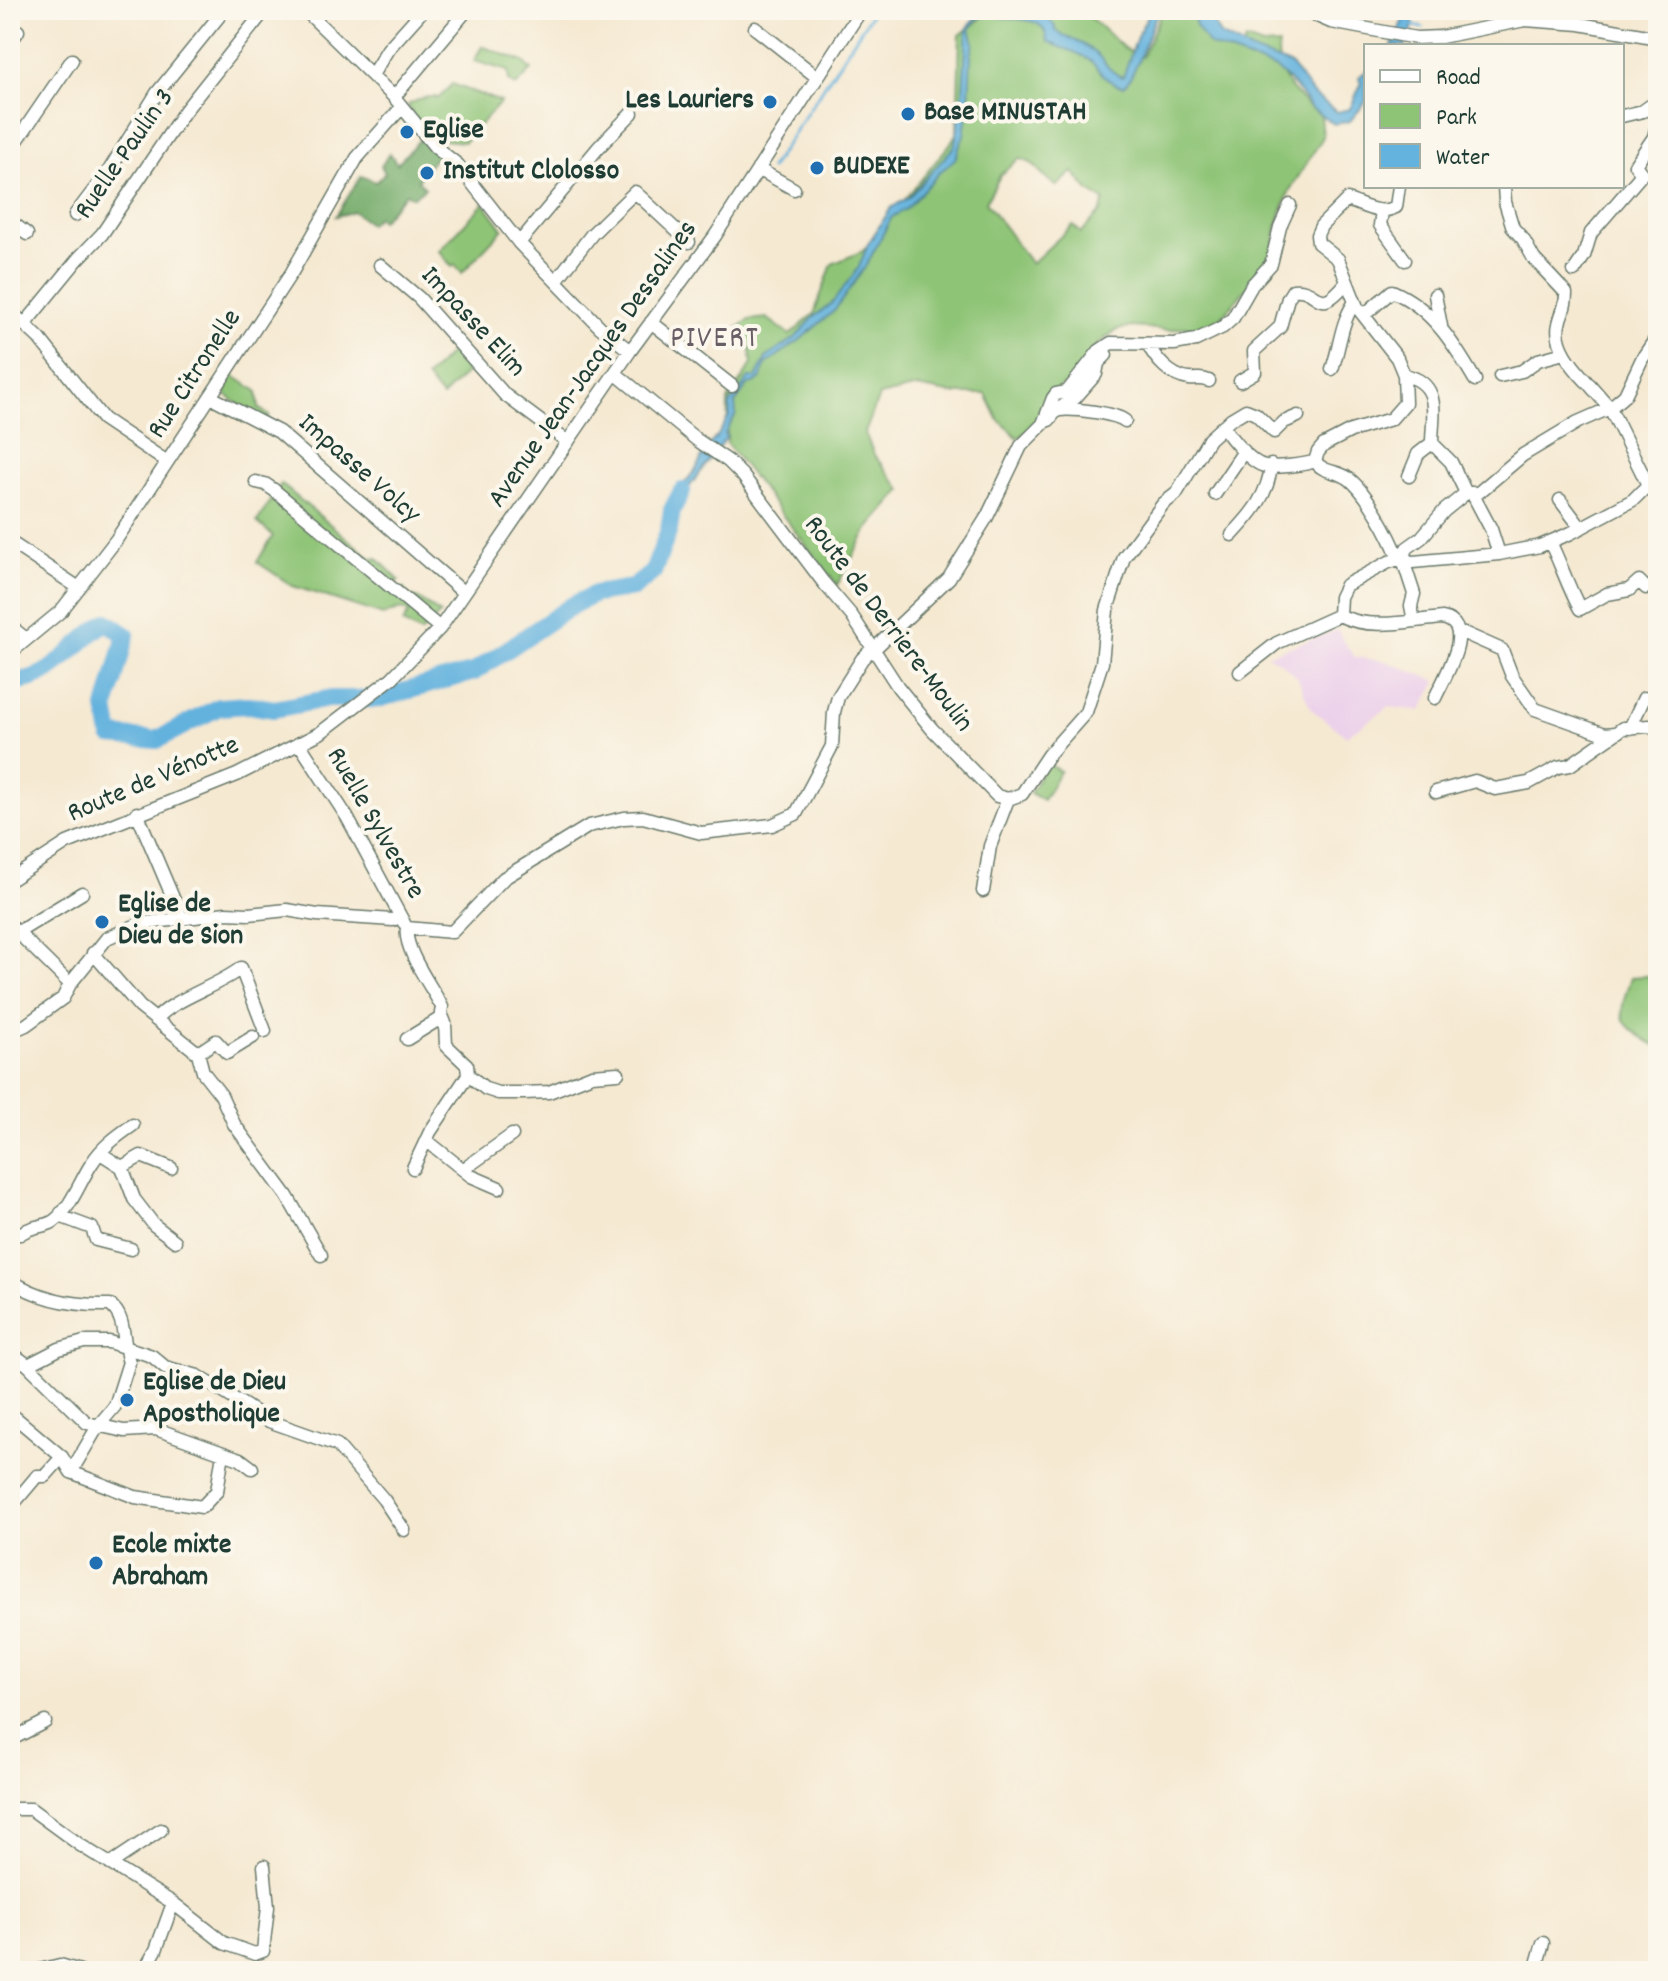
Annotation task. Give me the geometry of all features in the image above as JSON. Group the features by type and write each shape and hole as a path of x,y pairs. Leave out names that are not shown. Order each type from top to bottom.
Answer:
{"street":[{"path":"75,215 119,155 157,93 224,10"},
{"name":"Ruelle Paulin 3","path":"24,325 102,234 184,112 265,10"},
{"path":"305,10 398,102 435,147 458,165 519,243 600,327 630,351"},
{"path":"316,20 328,10"},
{"path":"372,75 388,49 423,10"},
{"name":"Rue Citronelle","path":"10,653 61,611 116,540 292,272 357,158 467,10"},
{"name":"Avenue Jean-Jacques Dessalines","path":"320,733 392,678 440,628 630,351 715,236 861,10"},
{"path":"1303,10 1331,22 1440,41 1527,15 1658,38"},
{"path":"755,28 817,77"},
{"path":"10,43 18,31"},
{"path":"1618,44 1621,32"},
{"path":"10,151 72,60"},
{"path":"1624,116 1650,106 1658,109"},
{"path":"519,243 598,148 632,113"},
{"path":"1574,271 1584,256 1591,233 1642,174 1635,165 1654,137 1658,121"},
{"path":"758,169 794,189"},
{"path":"1315,461 1324,445 1351,431 1396,416 1405,403 1404,375 1391,349 1355,302 1338,259 1318,243 1318,232 1347,200 1382,212 1396,207 1399,188"},
{"path":"1339,615 1340,597 1346,585 1389,562 1499,554 1550,542 1633,500 1655,480 1610,408 1564,353 1558,327 1566,308 1566,293 1534,259 1513,228 1504,188"},
{"path":"556,281 592,234 635,192 689,242"},
{"path":"1043,424 1056,394 1067,392 1099,351 1111,343 1174,344 1196,340 1223,327 1233,318 1252,285 1271,264 1280,227 1290,205"},
{"path":"1382,212 1380,225 1405,260"},
{"path":"10,221 27,234"},
{"name":"Impasse Elim","path":"380,265 419,298 505,395 568,442"},
{"path":"1240,381 1255,372 1252,360 1254,351 1280,327 1293,290 1299,288 1325,301 1334,297 1346,283"},
{"path":"1364,315 1392,291 1409,300 1441,326 1475,380"},
{"path":"1435,295 1441,326"},
{"path":"1332,369 1340,349 1344,325 1355,302"},
{"path":"10,311 39,338 103,419 167,462"},
{"path":"651,322 732,386"},
{"path":"1401,559 1407,548 1421,538 1444,511 1469,493 1478,493 1523,455 1578,422 1610,408 1625,395 1642,359 1658,335"},
{"path":"10,1032 26,1025 63,998 70,984 107,938 153,921 287,910 393,920 452,932 504,878 589,826 643,817 701,833 772,825 790,818 796,814 832,746 838,697 862,659 949,578 987,517 1021,446 1056,411 1075,398 1096,374 1097,366 1108,354 1111,343"},
{"path":"1148,344 1160,363 1179,376 1200,377 1209,381"},
{"path":"1500,376 1522,371 1536,361 1564,353"},
{"name":"Route de Derriere-Moulin","path":"615,373 743,476 852,616 872,650 932,729 997,796 1008,799"},
{"path":"1404,375 1422,383 1436,406 1432,443 1418,454 1409,476"},
{"name":"Impasse Volcy","path":"211,397 279,432 464,593"},
{"path":"1056,411 1074,409 1116,415 1125,421"},
{"path":"983,891 990,846 1008,799 1022,794 1048,755 1086,712 1102,663 1107,610 1124,557 1163,504 1176,494 1219,428 1246,410 1256,414 1274,432 1284,422 1298,416"},
{"path":"1224,427 1234,442 1264,466 1290,466 1315,461"},
{"path":"1432,443 1451,462 1491,529 1499,554"},
{"path":"1215,494 1244,451"},
{"path":"1315,461 1326,471 1340,474 1357,487 1376,515 1401,559 1414,594 1411,606 1414,621"},
{"path":"1232,535 1260,500 1270,477 1271,465"},
{"path":"256,482 274,490 440,628"},
{"path":"1560,500 1581,528"},
{"path":"10,542 79,588"},
{"path":"1550,542 1580,609 1607,594 1629,590 1639,581 1646,588"},
{"path":"1240,672 1277,643 1339,615 1352,621 1378,624 1450,620 1457,625 1460,634 1435,698"},
{"path":"10,626 26,639"},
{"path":"1460,634 1502,650 1512,676 1535,709 1605,734 1649,726 1658,729"},
{"path":"1630,728 1644,698"},
{"name":"Route de Vénotte","path":"10,880 67,843 237,775 320,733"},
{"path":"1436,792 1475,781 1495,789 1529,783 1558,767 1570,765 1615,733"},
{"name":"Ruelle Sylvestre","path":"299,743 347,817 403,922 421,970 442,1007 446,1045 467,1065 468,1075"},
{"path":"137,813 182,919"},
{"path":"70,984 12,931 82,893"},
{"path":"93,953 140,1007 198,1053 203,1072 221,1095 234,1124 287,1196 321,1255"},
{"path":"156,1020 165,1010 227,979 241,968 259,1034 227,1053 216,1041 198,1053"},
{"path":"407,1039 441,1018"},
{"path":"413,1168 426,1140 468,1075 486,1089 498,1093 524,1093 549,1092 592,1075 618,1073"},
{"path":"10,1228 20,1234 33,1225 52,1222 100,1153 133,1125"},
{"path":"464,1169 512,1135"},
{"path":"426,1140 482,1183 499,1188"},
{"path":"100,1153 122,1167 134,1199 154,1225 175,1241"},
{"path":"122,1167 141,1156 171,1168"},
{"path":"61,1213 65,1218 92,1228 96,1240 131,1249"},
{"path":"10,1280 44,1298 110,1305 120,1315 123,1346 129,1362 115,1406 98,1426 71,1472"},
{"path":"28,1365 59,1349 84,1342 109,1342 152,1356 165,1367 198,1376 269,1421 337,1445 384,1500 404,1530"},
{"path":"10,1352 28,1365 87,1423 124,1431 156,1429 240,1459 252,1468"},
{"path":"10,1413 62,1457 71,1472 79,1478 135,1497 202,1507 217,1491 223,1453"},
{"path":"10,1508 37,1476 45,1476 62,1457"},
{"path":"10,1740 45,1722"},
{"path":"10,1809 31,1809 173,1903 224,1943 255,1954 263,1951 268,1907 264,1866"},
{"path":"110,1864 161,1830"},
{"path":"144,1971 156,1950 173,1903"},
{"path":"1535,1971 1543,1943"},
{"path":"36,1971 60,1965 80,1971"}],"shaded area":[{"path":"1338,630 1355,657 1385,661 1437,681 1421,711 1389,707 1346,736 1311,709 1297,677 1267,655"}],"green space":[{"path":"992,10 1082,10 1124,48 1142,57 1163,10 1195,10 1239,55 1246,40 1263,46 1279,45 1278,56 1284,76 1296,94 1321,116 1323,137 1290,190 1280,215 1270,261 1220,319 1197,330 1185,327 1170,330 1132,327 1116,330 1094,348 1069,383 1060,387 1048,401 1040,423 1018,438 998,419 986,394 953,394 917,387 879,396 865,433 874,455 902,490 868,529 837,585 727,444 728,400 752,364 750,347 738,328 749,320 767,318 790,335 814,314 832,264 863,251 950,144 957,132 960,35","holes":["1019,159 1025,160 1057,186 1073,172 1090,192 1104,200 1101,211 1081,233 1073,225 1031,264 986,202 1001,174"]},
{"path":"482,46 524,62 532,70 516,86 509,81 508,71 474,61"},
{"path":"452,84 501,102 464,142 444,140 431,126 414,118 408,105 423,98 439,98"},
{"path":"421,138 439,153 418,180 425,188 413,197 406,193 381,221 377,217 369,224 354,212 336,216 361,176 376,182 385,173 381,166 390,153 397,164"},
{"path":"484,203 503,229 462,273 455,265 452,267 439,251"},
{"path":"457,346 472,367 442,397 426,378"},
{"path":"226,371 257,391 259,408 269,416 264,423 226,395"},
{"path":"281,484 372,559 377,558 399,580 390,586 394,590 404,589 408,596 419,599 440,614 421,633 403,623 409,612 401,609 383,615 293,586 257,562 273,536 257,522"},
{"path":"1047,764 1060,771 1043,800 1030,793"},
{"path":"1658,975 1658,1047 1628,1026 1622,1012 1631,977"}],"water":[{"path":"980,10 1007,13 1041,11 1054,24 1056,31 1097,54 1123,77 1138,34 1151,10 1159,10 1133,73 1124,86 1108,80 1084,57 1047,41 1045,32 1034,22 990,13 977,19 970,29 974,43 969,101 964,135 955,159 906,209 892,217 867,264 835,310 766,364 760,380 748,385 735,403 736,414 725,434 726,438 672,510 679,490 718,435 729,416 730,403 749,378 756,378 766,358 795,338 833,302 859,267 868,244 891,208 909,197 954,147 962,108 967,29"},
{"path":"1192,10 1207,10 1220,35 1291,65 1313,94 1337,112 1350,109 1361,84 1359,77 1364,73 1364,104 1350,121 1334,124 1311,108 1292,83 1276,69 1209,45 1196,26"},
{"path":"1407,10 1415,10 1406,44 1393,44"}],"waterway":[{"path":"770,169 874,10"},
{"path":"1412,25 1423,28"},
{"path":"10,683 44,673 107,622 126,635 106,708 111,736 157,740 219,707 249,705 274,709 327,699 377,699 474,672 573,605 595,594 633,588 653,572 669,530 672,510 682,491"}],"place":[{"name":"Les Lauriers","path":"770,102"},
{"name":"Base MINUSTAH","path":"908,114"},
{"name":"Eglise","path":"407,132"},
{"name":"BUDEXE","path":"817,168"},
{"name":"Institut Clolosso","path":"427,173"},
{"name":"Eglise de Dieu de Sion","path":"102,922"},
{"name":"Eglise de Dieu Apostholique","path":"127,1400"},
{"name":"Ecole mixte Abraham","path":"96,1563"}],"district":[{"name":"PIVERT","path":"715,340"}]}
